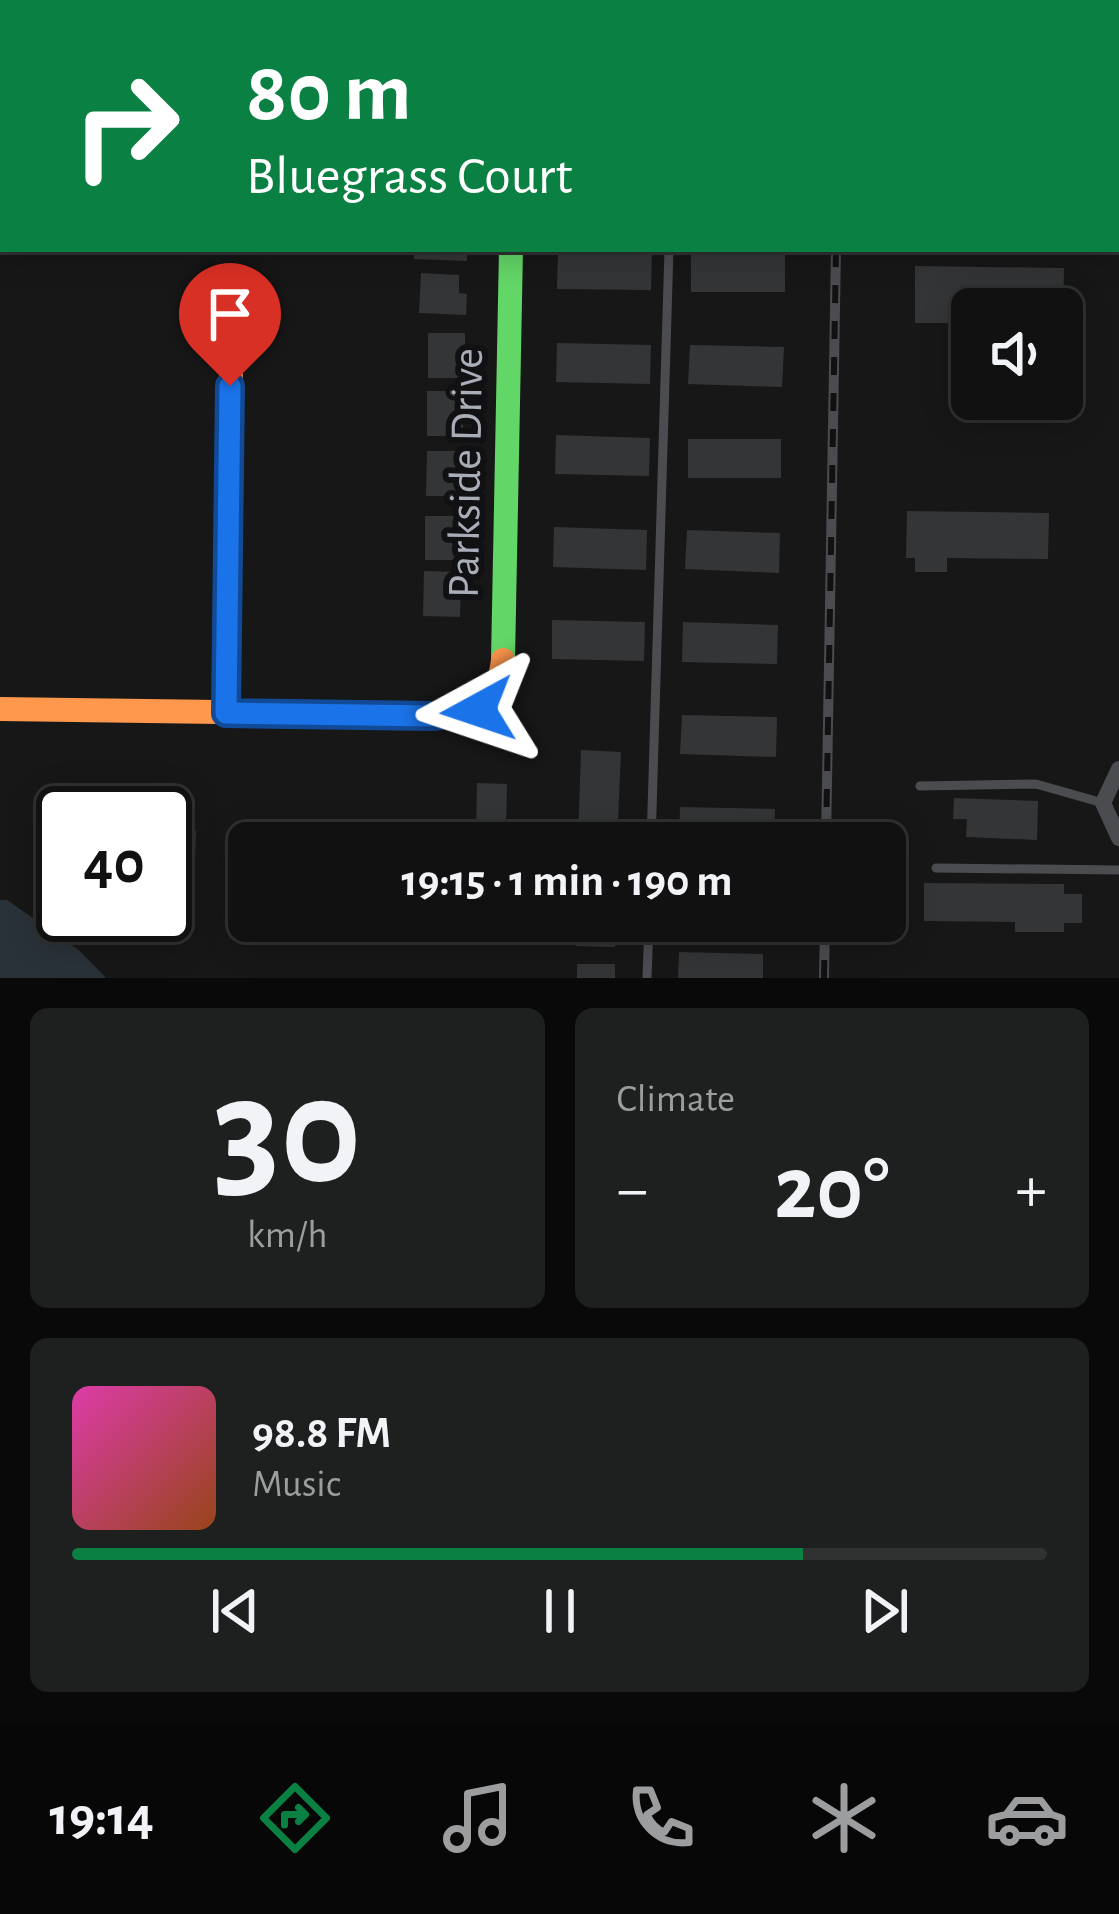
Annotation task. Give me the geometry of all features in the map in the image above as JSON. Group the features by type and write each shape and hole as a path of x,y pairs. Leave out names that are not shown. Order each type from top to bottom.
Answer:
{"street":[{"name":"Parkside Drive","path":"226,713 466,715 492,697 503,665 511,252"},
{"path":"0,709 226,713 232,301"},
{"path":"1119,770 1111,801 1119,838"}],"lane":[{"path":"652,822 669,252"},
{"path":"920,786 1036,784 1111,801"},
{"path":"936,868 1119,870"},
{"path":"647,978 648,942"}],"shaded area":[{"path":"0,900 7,900 36,920 36,942 67,942 106,978 0,978"}],"building":[{"path":"414,252 467,252 467,261 414,259"},
{"path":"558,252 652,252 651,290 557,289"},
{"path":"691,253 785,253 785,292 691,292"},
{"path":"915,266 1064,268 1064,288 951,288 951,323 915,323"},
{"path":"421,273 459,275 459,293 467,294 466,315 419,313"},
{"path":"428,333 465,333 465,378 428,378"},
{"path":"557,343 651,345 650,384 556,382"},
{"path":"690,345 784,347 782,387 688,384"},
{"path":"427,391 463,391 463,436 427,436"},
{"path":"556,435 650,438 649,476 555,474"},
{"path":"688,439 781,439 781,478 688,478"},
{"path":"427,451 463,451 463,496 426,496"},
{"path":"907,511 1049,513 1048,559 947,558 947,572 915,572 915,558 906,558"},
{"path":"425,516 463,516 462,560 425,560"},
{"path":"554,527 647,530 646,570 553,567"},
{"path":"687,530 780,533 779,573 685,569"},
{"path":"424,571 461,572 460,617 423,616"},
{"path":"552,620 645,622 644,661 552,659"},
{"path":"683,622 778,625 777,664 682,662"},
{"path":"682,715 777,717 776,757 680,754"},
{"path":"581,750 621,752 618,822 579,822"},
{"path":"477,783 507,784 506,822 476,822"},
{"path":"954,798 1038,801 1037,840 966,837 967,819 953,819"},
{"path":"680,807 775,809 775,822 680,822"},
{"path":"192,831 196,831 192,857"},
{"path":"924,883 1064,884 1064,894 1082,894 1082,923 1064,923 1064,932 1015,932 1015,922 924,921"},
{"path":"576,942 615,942 615,947 576,946"},
{"path":"679,952 763,954 763,978 678,978"},
{"path":"577,964 615,964 615,978 577,978"}],"railway":[{"path":"826,822 836,252"},
{"path":"824,978 825,942"}],"traffic: fast":[{"path":"503,660 511,252"}],"traffic: slow":[{"path":"226,713 232,301"},
{"path":"0,709 448,715 471,710 487,699 498,683 503,660"}],"route":[{"path":"230,386 226,713 434,716 478,710"}]}
